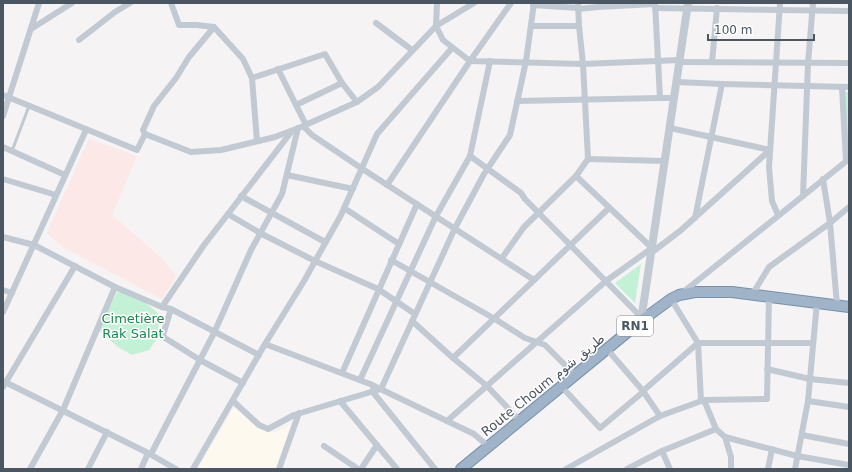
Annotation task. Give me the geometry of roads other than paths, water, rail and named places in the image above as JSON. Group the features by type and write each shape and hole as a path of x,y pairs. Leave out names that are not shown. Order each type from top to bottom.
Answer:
{"highway":[{"name":"Route Choum طريق شوم","path":"460,469 489,447 519,420 641,320 675,297 695,292 713,292 769,296 849,307"}],"street":[{"path":"3,116 6,96 39,3"},
{"path":"31,29 72,3"},
{"path":"79,40 115,12 130,3"},
{"path":"170,3 180,25 214,26 243,59 252,78 257,141"},
{"path":"437,3 436,26 444,40 470,61 526,61 583,64 659,60 849,63"},
{"path":"145,134 191,152 221,150 275,137 357,102 378,87 436,26 474,3"},
{"path":"388,185 470,61 511,3"},
{"path":"802,196 808,63 813,3"},
{"path":"381,389 455,228 488,168 510,135 526,61 534,4 578,7 597,5 688,5 717,8 780,6 813,10 849,11"},
{"path":"655,5 660,98"},
{"path":"641,320 688,5"},
{"path":"778,215 772,201 769,167 780,6"},
{"path":"502,258 524,227 576,176 588,159 583,64 578,7"},
{"path":"712,62 717,8"},
{"path":"376,22 412,50"},
{"path":"6,96 138,150 145,134 143,130 154,106 176,78 189,57 214,26"},
{"path":"531,26 579,26"},
{"path":"193,469 315,261 344,208 377,134 452,48"},
{"path":"252,78 325,54 342,83 357,102"},
{"path":"360,380 436,216 470,156 490,61"},
{"path":"141,469 214,333 251,250 282,194 300,127 296,105 278,69"},
{"path":"676,82 849,87"},
{"path":"296,105 342,83"},
{"path":"694,218 722,84"},
{"path":"729,468 731,457 725,437 716,428 703,400 698,343 675,297 848,160 842,87"},
{"path":"517,101 585,101 674,98"},
{"path":"300,127 534,280"},
{"path":"162,307 204,245 241,196 300,127"},
{"path":"670,128 770,150"},
{"path":"3,312 86,130"},
{"path":"3,147 66,175"},
{"path":"447,421 606,281 680,231 770,150"},
{"path":"470,156 521,193 538,213 606,281 641,320"},
{"path":"588,159 665,161"},
{"path":"287,175 353,189"},
{"path":"576,176 651,251"},
{"path":"3,179 56,196"},
{"path":"823,179 830,223 837,305"},
{"path":"241,196 325,242"},
{"path":"342,373 417,204"},
{"path":"752,295 769,267 830,223 849,207"},
{"path":"344,208 399,244"},
{"path":"453,358 609,208"},
{"path":"228,214 260,233 315,261 378,289 415,314"},
{"path":"3,237 34,245 115,287 162,307 171,309 214,333 259,355"},
{"path":"391,260 495,319 525,338 545,345 575,375"},
{"path":"75,266 4,383 63,410 150,454 176,469"},
{"path":"30,469 63,410 115,287"},
{"path":"3,290 12,294"},
{"path":"566,469 660,416 703,400 767,399 769,296"},
{"path":"795,469 808,402 817,302"},
{"path":"171,309 164,335 165,338 242,384"},
{"path":"412,321 487,386 519,420"},
{"path":"561,386 600,428 698,343 813,343"},
{"path":"265,344 381,389 474,434 489,447"},
{"path":"607,349 643,391 660,416"},
{"path":"767,369 810,378 849,383"},
{"path":"232,401 260,425 268,429 299,413 381,389"},
{"path":"372,391 435,469"},
{"path":"340,401 397,469"},
{"path":"808,402 849,407"},
{"path":"279,469 299,413"},
{"path":"628,469 662,451 716,428"},
{"path":"88,469 107,432"},
{"path":"802,435 849,444"},
{"path":"725,437 798,456 849,465"},
{"path":"324,446 359,469 377,445"},
{"path":"768,469 772,449"},
{"path":"662,451 670,469"}],"lane":[{"path":"12,151 29,106"}],"park label":[{"name":"Cimetière Rak Salat","path":"133,326"}]}
